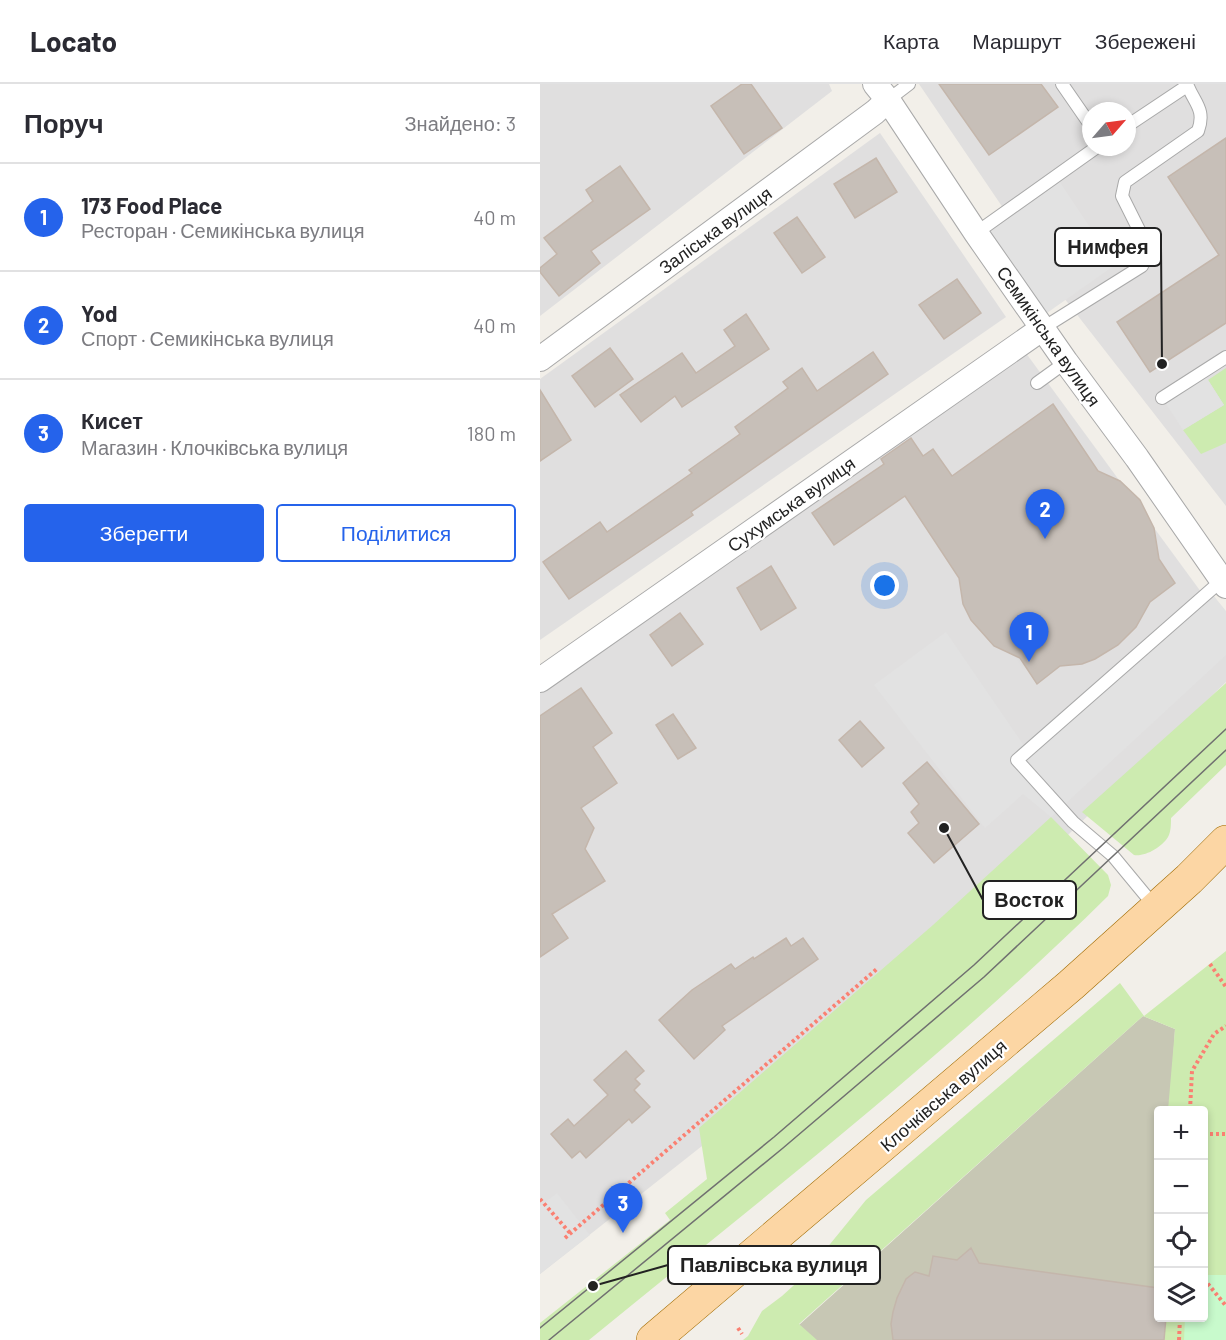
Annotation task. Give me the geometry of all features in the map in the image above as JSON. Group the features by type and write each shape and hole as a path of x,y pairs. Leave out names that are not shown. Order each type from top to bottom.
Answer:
{"main road":[{"name":"Клочківська вулиця","path":"653,1340 1044,1008 1190,879 1226,842"}],"street":[{"name":"Семикінська вулиця","path":"882,92 976,233 1066,362 1137,458 1223,583"},
{"name":"Заліська вулиця","path":"540,359 875,112 882,92"},
{"name":"Сухумська вулиця","path":"540,680 1043,328"}],"lane":[{"path":"882,92 909,84"},
{"path":"1062,84 1082,113"},
{"path":"1043,328 1142,266 1147,252 1145,242 1122,196 1125,182 1198,131 1202,121 1200,108 1187,85 1136,120"},
{"path":"976,233 1084,156"},
{"path":"1162,398 1226,357"},
{"path":"1037,383 1066,362"},
{"path":"1156,908 1113,856 1072,822 1017,760 1223,583"}],"path":[{"path":"1210,964 1226,987"},
{"path":"565,1238 878,968"},
{"path":"1190,1106 1192,1071 1214,1034 1226,1026"},
{"path":"1208,1134 1226,1134"},
{"path":"540,1199 570,1233"},
{"path":"1208,1285 1226,1306"},
{"path":"1179,1340 1180,1322"},
{"path":"738,1328 742,1334"}],"shaded area":[{"path":"540,84 829,84 832,91 540,316"},
{"path":"919,84 1226,84 1226,506 1064,298"},
{"path":"880,133 1006,317 540,640 540,379"},
{"path":"1055,175 1115,265 1037,320 976,233"},
{"path":"1020,345 1226,626 1226,682 946,953 540,1274 540,691"},
{"path":"1203,372 1224,405 1183,430 1162,398"},
{"path":"1209,590 1226,611 1226,655 1051,817 1023,794 985,828 874,685 946,632 1027,750"},
{"path":"1143,1016 1175,1029 1170,1106 1154,1106 1154,1322 1158,1322 1158,1340 816,1340 799,1325"},
{"path":"557,1193 590,1235 540,1274 540,1206"}],"green space":[{"path":"1226,368 1226,443 1201,454 1183,430 1224,405 1208,380"},
{"path":"1226,683 1226,765 1171,818 1169,835 1162,844 1148,853 1134,855 1082,812"},
{"path":"1051,817 1108,875 1111,885 1108,896 983,1013 919,1069 589,1340 540,1340 540,1323 670,1220 665,1213 707,1179 699,1128 933,925"},
{"path":"1226,951 1226,1340 1158,1340 1159,1322 1208,1322 1208,1106 1168,1106 1175,1029 1143,1016 799,1324 817,1340 743,1340 748,1336 762,1311 804,1276 866,1200 1120,983 1144,1016"},
{"path":"1208,1275 1226,1275 1226,1340 1184,1340 1185,1322 1208,1322"}],"building":[{"path":"742,84 751,84 782,128 744,154 711,106"},
{"path":"939,84 1041,84 1058,107 989,155"},
{"path":"1226,138 1226,323 1150,372 1117,322 1219,255 1168,177"},
{"path":"876,158 897,192 855,218 834,184"},
{"path":"620,166 650,209 591,251 600,263 559,296 540,272 540,268 557,254 544,238 593,201 586,190"},
{"path":"797,217 825,257 802,273 774,233"},
{"path":"957,279 981,313 944,339 919,305"},
{"path":"746,314 769,349 682,407 675,396 641,422 620,395 682,353 696,373 735,346 724,330"},
{"path":"610,348 633,379 595,407 572,376"},
{"path":"873,352 888,374 691,512 693,515 569,599 543,562 600,522 607,532 692,473 689,470 740,434 735,427 788,388 783,382 802,368 817,391"},
{"path":"540,390 571,440 540,461"},
{"path":"1053,404 1098,471 1120,481 1140,500 1154,528 1159,559 1175,583 1150,602 1136,627 1118,645 1082,664 1060,666 1037,684 1020,658 994,646 971,620 963,604 959,578 905,496 834,545 812,513 884,464 881,459 911,438 923,456 933,449 952,476"},
{"path":"771,566 796,608 761,630 737,588"},
{"path":"680,613 703,644 672,666 650,635"},
{"path":"581,688 612,733 593,747 617,783 581,808 594,828 585,849 605,881 552,914 568,938 540,957 540,716"},
{"path":"673,714 696,748 678,759 656,725"},
{"path":"860,721 884,748 862,767 839,740"},
{"path":"927,762 979,824 934,863 908,833 919,823 911,812 919,804 903,783"},
{"path":"786,938 791,946 803,938 818,959 722,1026 725,1030 694,1059 659,1020 692,990 731,964 735,969"},
{"path":"626,1051 644,1071 635,1079 640,1084 634,1090 650,1107 632,1123 629,1119 586,1158 580,1151 572,1158 551,1134 568,1119 574,1126 608,1095 594,1080"},
{"path":"971,1248 979,1263 1154,1287 1154,1322 1166,1322 1164,1340 893,1340 891,1324 893,1312 906,1279 915,1272 929,1276 933,1256 957,1260"}],"tram line":[{"path":"540,1328 774,1137 974,965 1226,729"},
{"path":"549,1340 783,1148 984,977 1226,750"}],"place":[{"name":"Нимфея","path":"1162,364"},
{"name":"Yod","path":"1045,539"},
{"name":"173 Food Place","path":"1029,662"},
{"name":"Восток","path":"944,828"},
{"name":"Кисет","path":"623,1233"},
{"name":"Павлівська вулиця","path":"593,1286"}]}
